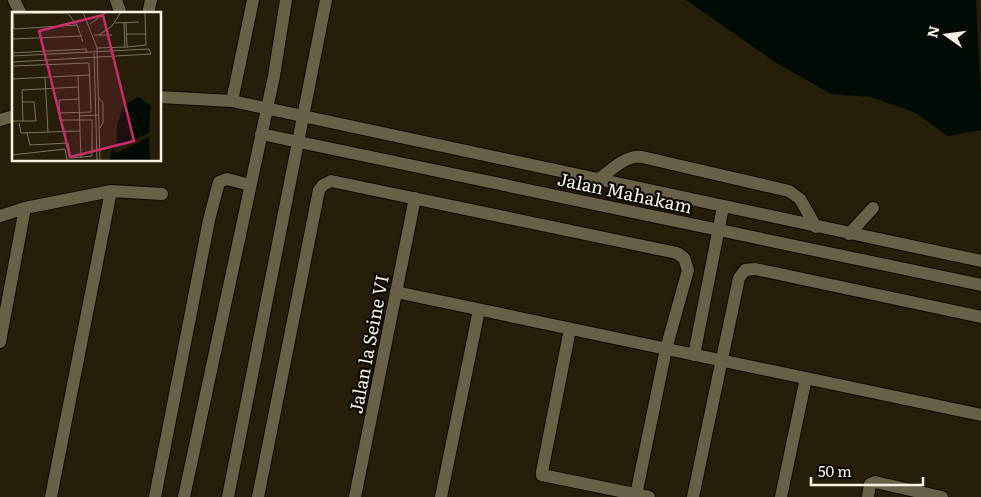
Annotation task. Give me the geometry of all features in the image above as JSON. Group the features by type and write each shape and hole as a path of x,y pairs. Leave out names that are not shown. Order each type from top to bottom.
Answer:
{"street":[{"path":"14,0 20,12"},
{"path":"232,100 253,0"},
{"path":"184,497 274,76 286,0"},
{"path":"228,497 326,0"},
{"name":"Jalan Mahakam","path":"161,97 232,100 303,117 981,261"},
{"name":"Jalan Mahakam","path":"261,134 981,285"},
{"path":"598,180 625,160 632,157 642,158 789,191 800,199 816,227"},
{"path":"155,497 209,220 219,182 227,179 250,185"},
{"path":"258,497 319,190 327,182 335,181 681,256 687,262 688,270 666,349 642,496 542,475 570,329"},
{"path":"50,497 111,191"},
{"path":"0,216 25,208 111,191 162,194"},
{"name":"Jalan la Seine VI","path":"355,497 415,198"},
{"path":"694,355 723,207"},
{"path":"0,342 25,208"},
{"path":"850,234 873,208"},
{"path":"693,497 738,278 749,269 981,317"},
{"path":"396,292 981,415"},
{"path":"441,497 479,310"},
{"path":"781,497 806,378"},
{"path":"868,497 870,484 875,482 942,497"}],"shaded area":[{"path":"686,0 976,0 981,130 948,136 916,113 871,97 831,94 775,62"}]}
